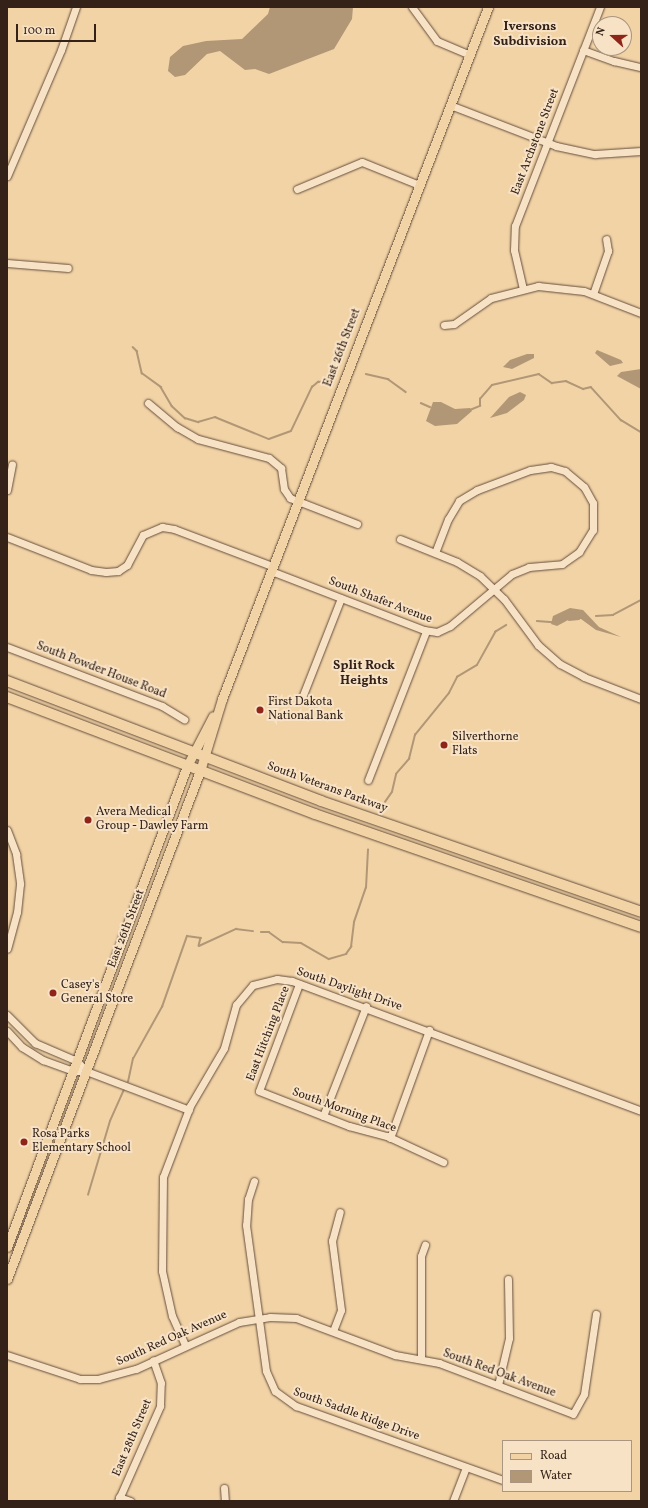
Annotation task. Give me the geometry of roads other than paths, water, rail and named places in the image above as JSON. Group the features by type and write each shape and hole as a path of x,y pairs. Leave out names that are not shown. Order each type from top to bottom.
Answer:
{"highway":[{"name":"South Veterans Parkway","path":"7,681 365,817 641,912"},
{"path":"7,697 348,826 641,927"}],"main road":[{"name":"East 26th Street","path":"7,1278 200,771 222,699 488,7"},
{"name":"East 26th Street","path":"7,1247 187,766 222,699"}],"street":[{"path":"7,176 61,50 76,7"},
{"path":"412,7 430,35 445,45 470,54"},
{"name":"East Archstone Street","path":"523,289 514,232 600,7"},
{"path":"583,50 614,61 641,67"},
{"path":"450,105 548,143 595,154 641,151"},
{"path":"297,189 362,162 419,185"},
{"path":"593,294 608,251 606,238"},
{"path":"7,264 68,268"},
{"path":"444,325 454,324 491,298 523,289 556,286 593,294 641,313"},
{"path":"148,403 177,427 198,439 269,458 281,468 286,494 297,501 357,524"},
{"path":"7,490 12,464"},
{"name":"South Shafer Avenue","path":"7,538 91,570 106,572 118,571 128,565 143,535 162,527 272,568 341,598 426,631 437,632 445,629 494,589 523,568 566,562 588,543 595,523 593,503 584,486 575,477 557,468 538,468 470,494 451,513 435,553"},
{"path":"400,539 465,566 494,589 532,638 556,660 584,677 641,699"},
{"path":"303,695 341,598"},
{"path":"368,780 426,631"},
{"name":"South Powder House Road","path":"7,647 162,706 184,719"},
{"path":"7,830 16,854 20,884 17,912 7,949"},
{"name":"South Daylight Drive","path":"185,1345 172,1316 162,1276 160,1202 165,1169 189,1110 224,1048 236,1005 246,990 261,982 277,979 299,984 366,1006 641,1111"},
{"name":"East Hitching Place","path":"259,1091 299,984"},
{"path":"323,1116 366,1006"},
{"path":"7,1015 35,1043 77,1061 86,1071"},
{"path":"7,1030 35,1056 74,1071 86,1071 189,1110"},
{"path":"390,1138 429,1030"},
{"name":"South Morning Place","path":"259,1091 323,1116 390,1138 443,1162"},
{"name":"South Saddle Ridge Drive","path":"254,1181 248,1199 246,1224 266,1371 275,1391 283,1399 502,1480"},
{"path":"333,1331 341,1310 332,1241 340,1212"},
{"path":"421,1359 421,1256 425,1245"},
{"path":"498,1385 509,1338 508,1280"},
{"name":"South Red Oak Avenue","path":"7,1355 80,1379 116,1376 223,1327 260,1318 296,1318 396,1355 421,1359 498,1385 573,1414 584,1394 596,1314"},
{"name":"East 28th Street","path":"119,1499 160,1406 161,1383 153,1360"},
{"path":"453,1501 466,1467"},
{"path":"224,1488 224,1501"},
{"path":"119,1499 130,1501"}],"water":[{"path":"270,7 353,7 352,19 334,49 269,74 255,69 245,70 220,51 207,54 185,75 175,77 168,71 170,57 183,46 206,41 242,39 268,14"},
{"path":"597,350 621,360 623,363 610,366 595,353"},
{"path":"527,354 534,354 534,358 512,369 503,367 510,360"},
{"path":"641,369 641,389 617,376 621,372"},
{"path":"520,392 526,395 524,400 507,413 490,418 509,397"},
{"path":"433,402 441,402 455,409 470,408 472,411 457,424 435,426 426,421"},
{"path":"570,608 583,610 599,627 621,637 596,630 581,619 570,619 557,626 551,624 553,616"}],"waterway":[{"path":"133,347 137,351 142,373 161,387 172,406 185,418 198,422 215,417 269,439 291,431 312,387 318,382 330,381"},
{"path":"366,374 388,379 406,392"},
{"path":"470,410 480,406 480,399 492,385 539,374 552,383 566,381 583,389 591,387 621,420 641,432"},
{"path":"421,403 430,407"},
{"path":"596,616 613,615 641,600"},
{"path":"569,620 579,619"},
{"path":"537,621 553,622"},
{"path":"385,802 392,792 396,774 409,759 415,735 449,693 457,677 477,665 495,632 506,625"},
{"path":"261,932 269,932 283,942 301,943 329,959 346,954 351,947 354,922 366,888 368,850"},
{"path":"128,1082 133,1059 162,1007 187,936 201,938 199,946 236,929 253,931"},
{"path":"88,1195 110,1121 124,1090"}],"place":[{"name":"First Dakota National Bank","path":"260,710"},
{"name":"Silverthorne Flats","path":"444,745"},
{"name":"Avera Medical Group - Dawley Farm","path":"88,820"},
{"name":"Casey's General Store","path":"53,993"},
{"name":"Rosa Parks Elementary School","path":"24,1142"}],"district":[{"name":"Iversons Subdivision","path":"530,36"},
{"name":"Split Rock Heights","path":"364,674"}]}
